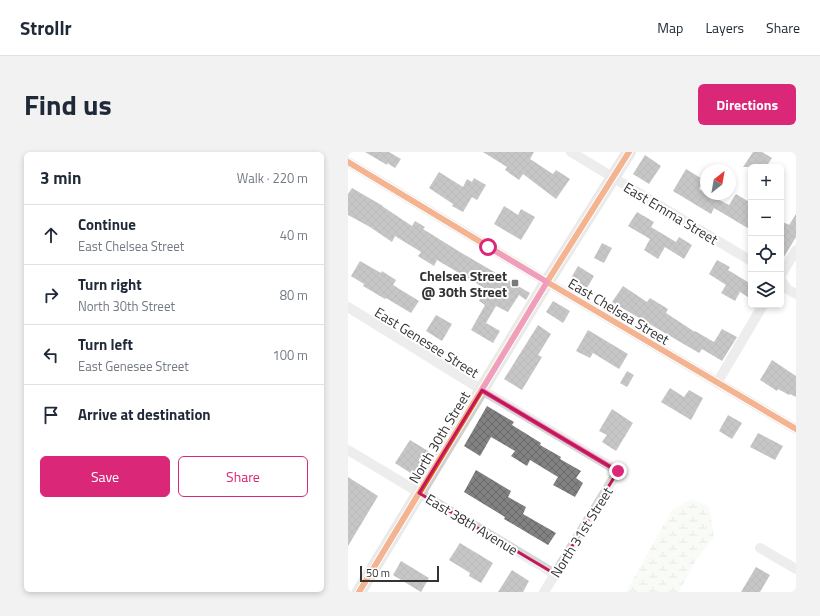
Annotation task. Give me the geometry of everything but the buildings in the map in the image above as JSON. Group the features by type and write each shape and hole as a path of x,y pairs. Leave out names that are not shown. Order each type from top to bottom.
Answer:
{"street":[{"name":"East Emma Street","path":"571,152 748,259"},
{"name":"North 30th Street","path":"359,592 547,282 629,152"},
{"name":"East Chelsea Street","path":"348,162 547,282 796,429"},
{"path":"783,272 796,250"},
{"path":"784,284 787,289 796,294"},
{"name":"East Genesee Street","path":"348,307 482,390 618,471"},
{"path":"717,382 761,308"},
{"name":"East 38th Avenue","path":"348,450 554,574"},
{"name":"North 31st Street","path":"544,592 618,471"},
{"path":"760,548 796,570"}],"highlighted area":[{"path":"482,390 618,471 555,574 419,493"}],"green space":[{"path":"692,499 709,506 714,537 696,560 679,592 626,592 672,510"}],"cycle path":[{"path":"359,592 547,282 629,152"},
{"path":"348,162 547,282 796,429"}],"place":[{"name":"Chelsea Street @ 30th Street","path":"515,283"}],"route":[{"path":"488,247 547,282 482,390 618,471"}]}
